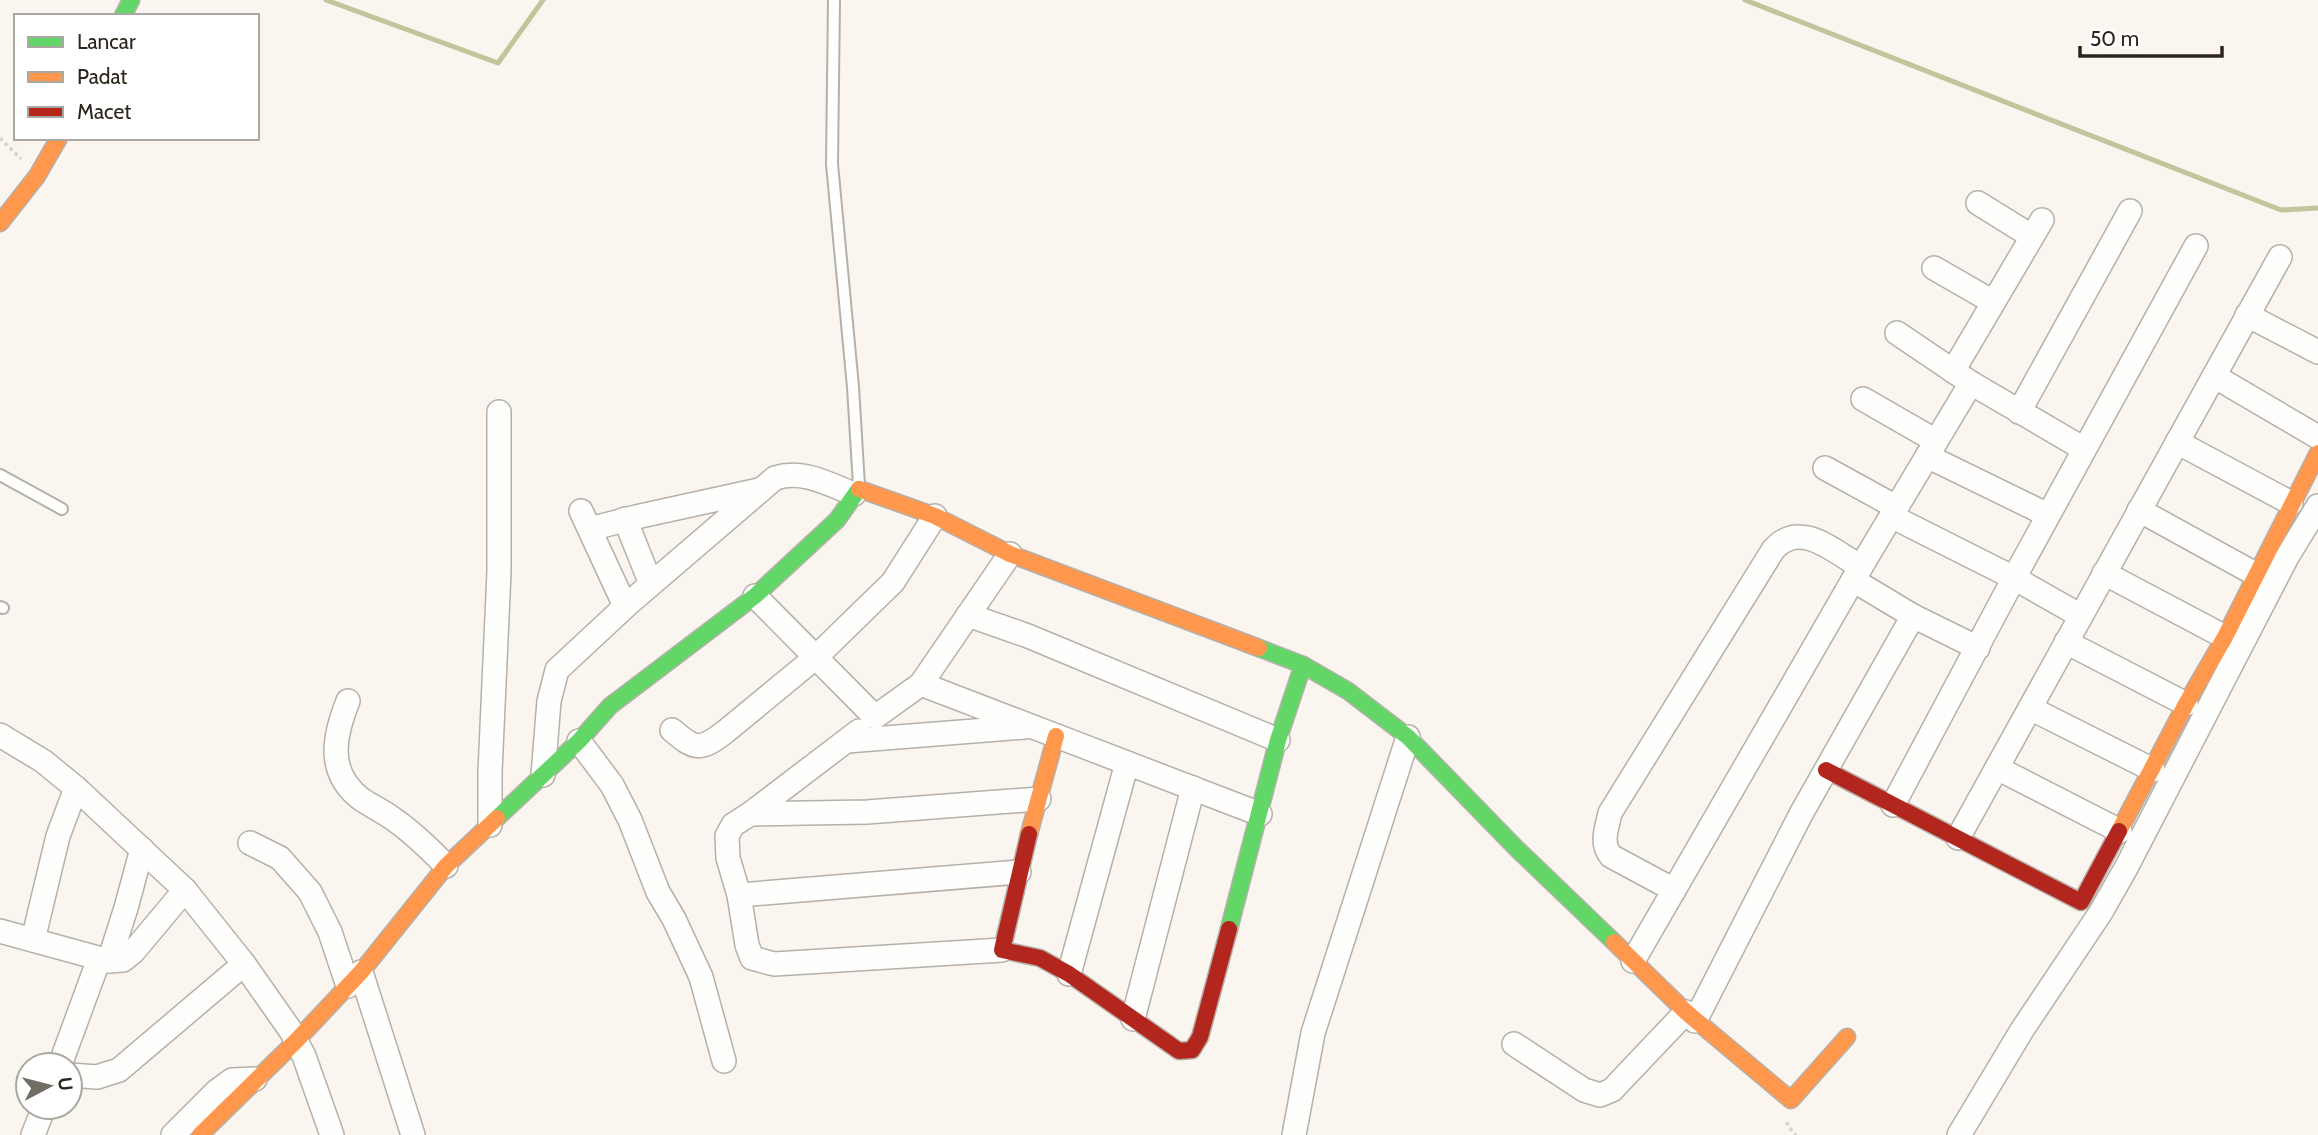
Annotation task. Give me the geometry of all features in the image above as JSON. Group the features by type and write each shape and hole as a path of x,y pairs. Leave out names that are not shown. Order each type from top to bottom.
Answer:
{"street":[{"path":"0,223 31,184 57,140"},
{"path":"1633,961 1932,448 1993,302 2036,228 1978,203"},
{"path":"2019,412 2130,211"},
{"path":"1893,805 2196,246"},
{"path":"1958,838 2280,257"},
{"path":"1934,268 1993,302"},
{"path":"2247,315 2317,348"},
{"path":"1897,333 1962,377 2084,449"},
{"path":"2214,376 2318,437"},
{"path":"1863,399 1932,448 2048,515"},
{"path":"490,825 499,572 499,412"},
{"path":"2177,442 2291,503"},
{"path":"1826,770 2081,902 2225,636 2318,453"},
{"path":"1825,468 1894,512 2081,615"},
{"path":"542,775 549,701 557,670 625,606 775,478 788,474 806,475 935,516 1010,554 1303,666 1349,691 1408,737 1515,847 1691,1017 1791,1100 1847,1037"},
{"path":"625,606 586,520 625,519 762,489"},
{"path":"200,1135 296,1041 354,979 446,866 579,741 610,706 755,596 837,520 857,491"},
{"path":"1959,1135 2022,1030 2101,912 2287,557 2318,506"},
{"path":"2139,510 2257,575"},
{"path":"672,730 690,746 713,741 816,657 894,582 935,516"},
{"path":"625,519 651,584"},
{"path":"1674,890 1611,856 1605,849 1604,839 1610,813 1781,541 1792,536 1808,537 1913,616 1978,648"},
{"path":"1010,554 921,684 733,825 727,836 729,858 752,958 774,964 1002,950 1040,958 1069,974 1180,1051 1192,1050 1200,1037 1261,814 1278,740 1303,666"},
{"path":"2104,573 2225,636"},
{"path":"755,596 876,717"},
{"path":"968,615 1028,636 1278,740"},
{"path":"1514,1044 1584,1090 1600,1095 1612,1090 1691,1017 1913,616"},
{"path":"2066,642 2186,704"},
{"path":"921,684 1261,814"},
{"path":"348,701 337,729 335,755 342,778 360,798 391,817 446,866"},
{"path":"2030,708 2152,770"},
{"path":"847,741 1030,726"},
{"path":"1002,950 1019,872 1056,736"},
{"path":"1294,1135 1313,1033 1408,737"},
{"path":"579,741 612,785 631,820 658,892 701,977 724,1061"},
{"path":"3,744 43,761 186,890 244,964 296,1041 332,1135"},
{"path":"1069,974 1127,763"},
{"path":"1997,768 2120,831"},
{"path":"33,940 58,835 76,788"},
{"path":"1133,1019 1194,788"},
{"path":"750,814 867,812 1039,799"},
{"path":"250,843 280,858 310,892 354,979 413,1135"},
{"path":"66,1051 104,960 142,849"},
{"path":"739,895 1019,872"},
{"path":"0,931 104,960 123,960 186,890"},
{"path":"84,1076 97,1077 119,1070 244,964"},
{"path":"173,1135 232,1080 255,1079"}],"lane":[{"path":"834,0 832,164 853,387 857,491"},
{"path":"0,475 62,509"}],"waterway":[{"path":"326,0 498,63 543,0"},
{"path":"1745,0 2281,210 2318,208"}],"traffic: fast":[{"path":"124,14 131,0"},
{"path":"497,818 579,741 610,706 755,596 837,520 859,489"},
{"path":"1229,929 1278,740 1303,665 1259,648"},
{"path":"1303,665 1348,691 1408,737 1515,847 1614,942"}],"traffic: slow":[{"path":"0,223 37,176 58,140"},
{"path":"2119,831 2225,637 2318,453"},
{"path":"859,489 935,516 1010,554 1259,648"},
{"path":"1029,834 1056,736"},
{"path":"200,1135 296,1041 361,972 446,866 497,818"},
{"path":"1614,942 1686,1012 1791,1100 1847,1037"}],"traffic: jam":[{"path":"1826,770 2081,902 2119,831"},
{"path":"1029,834 1002,950 1040,958 1069,974 1179,1051 1192,1050 1200,1037 1229,929"}]}
